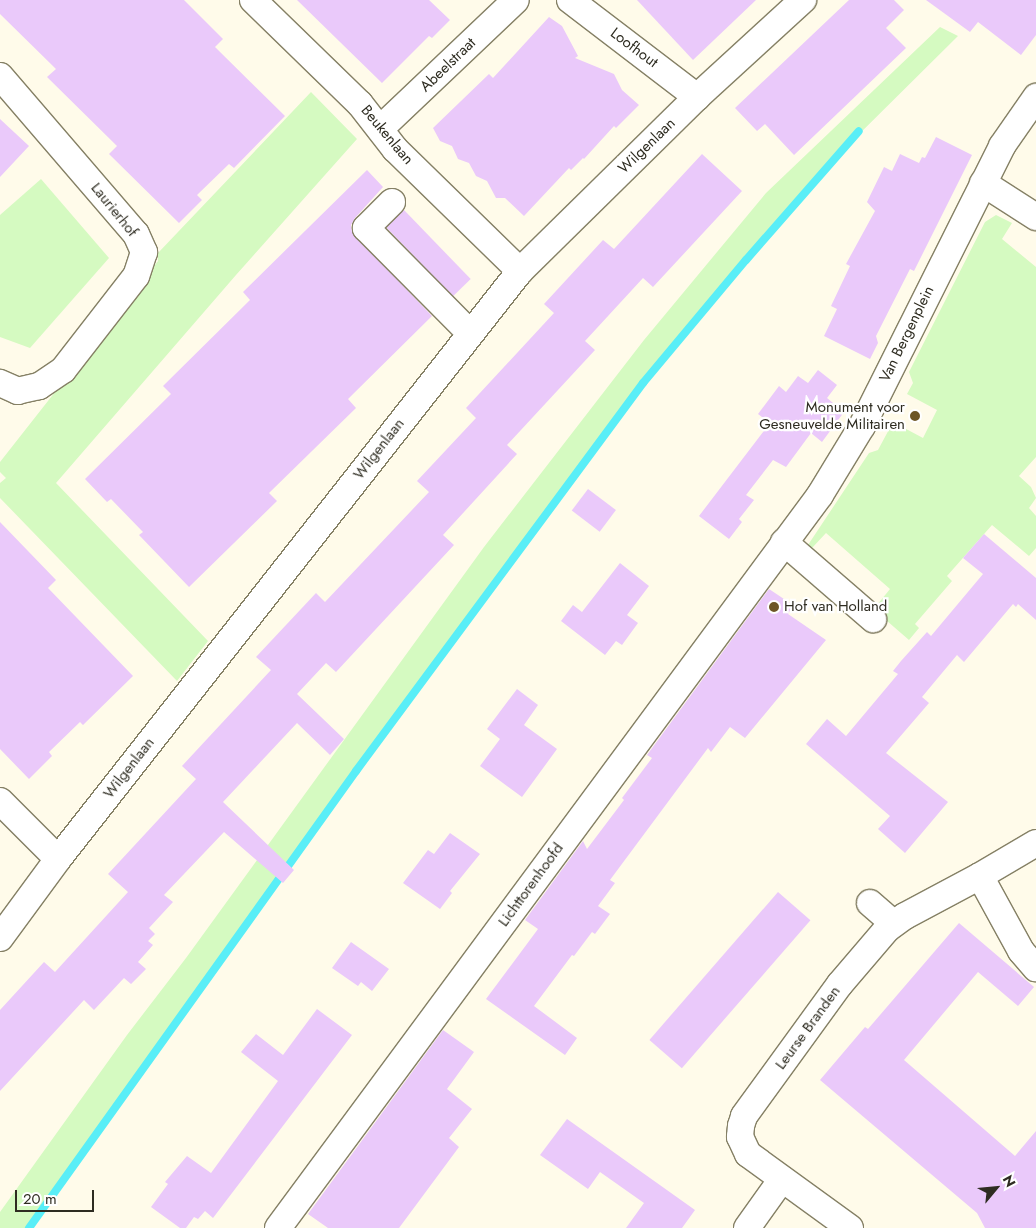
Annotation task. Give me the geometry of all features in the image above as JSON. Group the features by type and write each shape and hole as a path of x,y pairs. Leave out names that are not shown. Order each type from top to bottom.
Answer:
{"street":[{"name":"Beukenlaan","path":"253,0 360,104 395,149 520,271"},
{"name":"Abeelstraat","path":"380,130 516,0"},
{"name":"Wilgenlaan","path":"0,938 58,859 520,271 698,97 803,0"},
{"name":"Loofhout","path":"573,1 698,97"},
{"name":"Laurierhof","path":"0,76 136,234 144,252 136,276 63,370 39,386 18,391 0,383"},
{"name":"Van Bergenplein","path":"784,542 820,495 862,426 1007,136 1036,97"},
{"path":"983,183 1036,217"},
{"path":"392,202 366,228 470,333"},
{"path":"784,542 873,619"},
{"name":"Lichttorenhoofd","path":"278,1228 784,542"},
{"path":"0,801 58,859"},
{"name":"Leurse Branden","path":"782,1179 748,1154 742,1142 741,1126 744,1116 840,984 893,923 1036,843"},
{"path":"980,876 1021,951 1036,968"},
{"path":"870,903 893,923"},
{"path":"747,1228 782,1179 850,1228"}],"green space":[{"path":"940,27 958,36 839,154 752,254 651,378 450,644 235,938 28,1228 0,1228 0,1212 127,1035 186,958 484,547 644,340 766,193"},
{"path":"311,92 357,139 236,275 56,483 208,641 177,681 0,498 0,483 6,478 0,472 0,462 158,261 158,253"},
{"path":"41,179 109,258 30,348 0,337 0,215"},
{"path":"996,215 1012,223 1002,239 1036,267 1036,457 1019,476 1031,487 1036,498 1029,508 1036,516 1036,548 1029,556 992,525 947,576 952,581 915,624 919,628 909,640 879,614 882,609 877,605 890,589 826,533 812,548 808,545 869,453 878,450 893,422 923,438 937,410 907,394 913,383 909,372 985,222"}],"building":[{"path":"0,0 184,0 223,39 215,47 285,116 234,168 229,164 197,195 202,200 179,223 109,154 117,146 47,77 56,69 0,14"},
{"path":"297,0 429,0 450,20 432,38 429,36 382,83"},
{"path":"637,0 756,0 693,60"},
{"path":"849,0 894,0 904,10 886,28 906,48 794,155 765,124 757,131 735,108"},
{"path":"926,0 1036,0 1036,35 1021,55 978,22 970,32"},
{"path":"549,17 562,26 578,56 575,58 614,74 622,90 639,105 616,128 614,126 584,159 571,170 569,168 524,216 505,198 496,198 487,181 476,176 469,163 458,159 452,146 440,141 433,128 489,74 493,78"},
{"path":"0,119 29,146 0,177"},
{"path":"936,137 972,155 914,271 910,269 876,336 878,343 870,359 824,336 837,309 831,306 850,266 846,264 875,211 867,202 884,167 892,171 900,154 919,163 922,157 925,158"},
{"path":"702,154 742,191 653,287 643,278 585,341 595,350 507,445 517,454 443,535 454,545 336,672 326,663 297,694 344,739 330,755 297,723 223,802 294,870 283,883 224,832 164,895 173,902 149,928 155,934 148,941 153,945 138,962 146,969 131,984 124,978 94,1010 84,1000 0,1091 0,1010 44,962 55,972 128,892 108,874 196,779 182,766 271,670 256,657 316,593 325,602 429,492 417,481 476,418 466,408 554,313 544,304 603,240 614,249"},
{"path":"367,170 383,187 355,218 351,225 352,232 432,316 348,399 356,408 269,493 277,501 189,587 139,535 143,532 111,499 107,502 85,479 171,394 163,386 250,300 243,292"},
{"path":"404,210 471,279 453,296 386,227"},
{"path":"818,370 837,385 827,398 844,412 822,442 811,433 786,467 773,460 746,495 754,500 739,519 742,522 729,539 699,516 770,423 758,414 779,386 786,392 798,376 808,383"},
{"path":"588,489 616,510 600,532 572,511"},
{"path":"0,522 56,580 48,588 133,676 83,725 80,722 49,752 52,756 29,779 0,749"},
{"path":"984,534 1036,578 1036,620 1018,604 1016,607 1013,604 964,662 957,655 922,697 929,703 886,753 948,802 905,853 878,829 890,816 806,744 827,719 846,736 898,674 893,671 901,661 927,632 931,636 983,574 963,558"},
{"path":"620,563 649,586 627,615 638,623 622,645 616,641 605,655 561,621 573,605 582,612"},
{"path":"769,589 793,605 788,614 826,640 745,738 730,727 711,752 708,748 610,880 615,883 598,906 610,914 595,934 592,932 574,956 572,955 534,1006 577,1038 565,1055 486,999 538,929 525,920 583,841 587,849 624,800 622,798 652,758 647,755"},
{"path":"517,689 538,705 524,725 557,749 522,797 480,766 500,739 487,729"},
{"path":"450,833 480,854 450,891 452,893 440,909 403,883 428,850 434,854"},
{"path":"778,892 810,920 682,1068 649,1040"},
{"path":"959,923 1034,987 1018,1006 978,972 904,1060 1015,1156 1036,1131 1036,1228 985,1228 977,1213 820,1080 865,1027 868,1029"},
{"path":"351,942 389,969 372,991 361,982 358,986 332,968"},
{"path":"317,1009 352,1035 213,1218 205,1211 198,1219 194,1217 186,1228 180,1228 151,1207 168,1184 165,1182 187,1156 211,1173 278,1081 241,1052 256,1034 283,1055"},
{"path":"443,1030 474,1052 447,1089 472,1109 449,1138 459,1147 399,1228 328,1228 308,1214"},
{"path":"567,1119 695,1210 682,1228 626,1228 644,1203 600,1172 588,1189 540,1155"}],"waterway":[{"path":"29,1228 356,771 643,383 746,260 859,131"}],"place":[{"name":"Monument voor Gesneuvelde Militairen","path":"915,416"},
{"name":"Hof van Holland","path":"774,607"}]}
